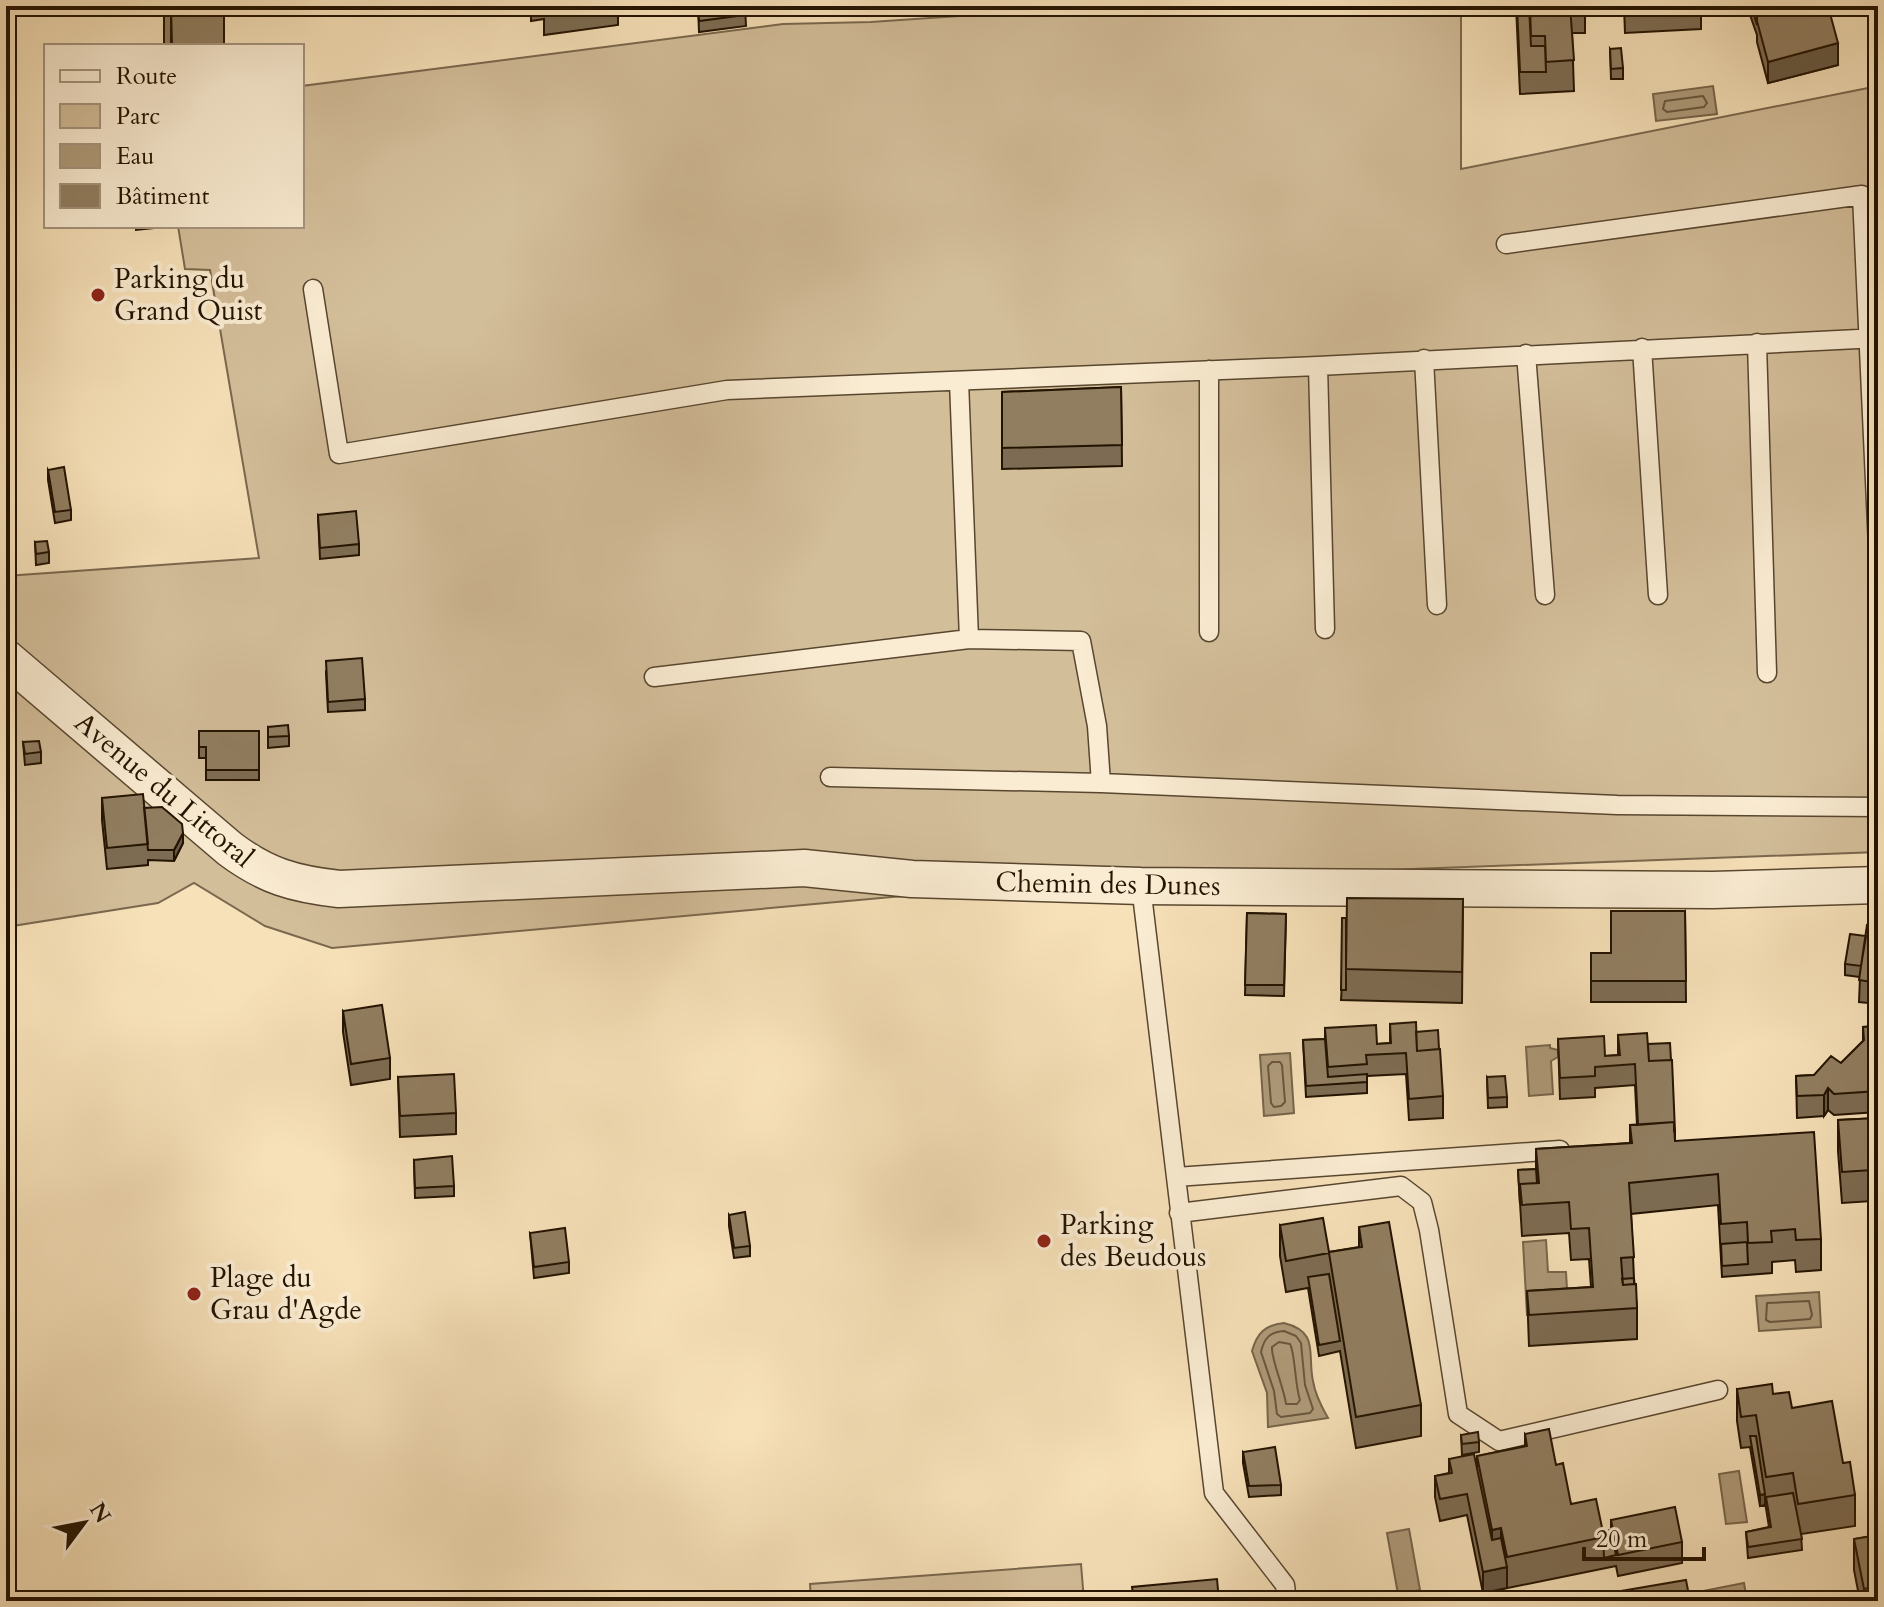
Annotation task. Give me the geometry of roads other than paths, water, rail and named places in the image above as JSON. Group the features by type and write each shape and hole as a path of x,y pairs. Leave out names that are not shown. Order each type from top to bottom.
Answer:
{"street":[{"name":"Avenue du Littoral","path":"6,658 250,864 276,877 305,885 339,889"},
{"name":"Chemin des Dunes","path":"339,889 804,868 912,879 1141,886 1713,890 1878,885"}],"lane":[{"path":"1506,244 1862,195 1873,338 1878,547"},
{"path":"313,289 339,454 727,390 1318,366 1873,338"},
{"path":"1757,343 1767,673"},
{"path":"1642,348 1658,595"},
{"path":"1526,354 1545,595"},
{"path":"1424,359 1437,605"},
{"path":"1318,366 1325,629"},
{"path":"1209,370 1209,632"},
{"path":"959,381 969,639"},
{"path":"654,677 969,639 1081,641 1097,726 1101,783"},
{"path":"830,777 1101,783 1617,805 1878,807"},
{"path":"1141,886 1214,1493 1285,1585 1287,1601"},
{"path":"1176,1177 1576,1149"},
{"path":"1179,1213 1401,1186 1422,1202 1458,1414 1499,1441 1718,1390"}],"water":[{"path":"1713,86 1717,114 1656,121 1653,94"},
{"path":"1550,1045 1550,1048 1558,1050 1558,1057 1551,1061 1553,1094 1529,1096 1526,1047"},
{"path":"1290,1053 1294,1113 1264,1116 1260,1055"},
{"path":"1546,1240 1548,1272 1566,1272 1567,1289 1580,1312 1527,1315 1523,1242"},
{"path":"1819,1292 1821,1327 1759,1331 1756,1296"},
{"path":"1284,1323 1303,1332 1307,1338 1314,1386 1328,1418 1268,1427 1267,1393 1252,1351 1263,1331"},
{"path":"1739,1471 1747,1522 1726,1524 1719,1474"},
{"path":"1409,1529 1420,1590 1398,1594 1387,1533"},
{"path":"1744,1583 1747,1601 1705,1601 1703,1591"}],"place":[{"name":"Parking du Grand Quist","path":"98,295"},
{"name":"Parking des Beudous","path":"1044,1241"},
{"name":"Plage du Grau d'Agde","path":"194,1294"}]}
